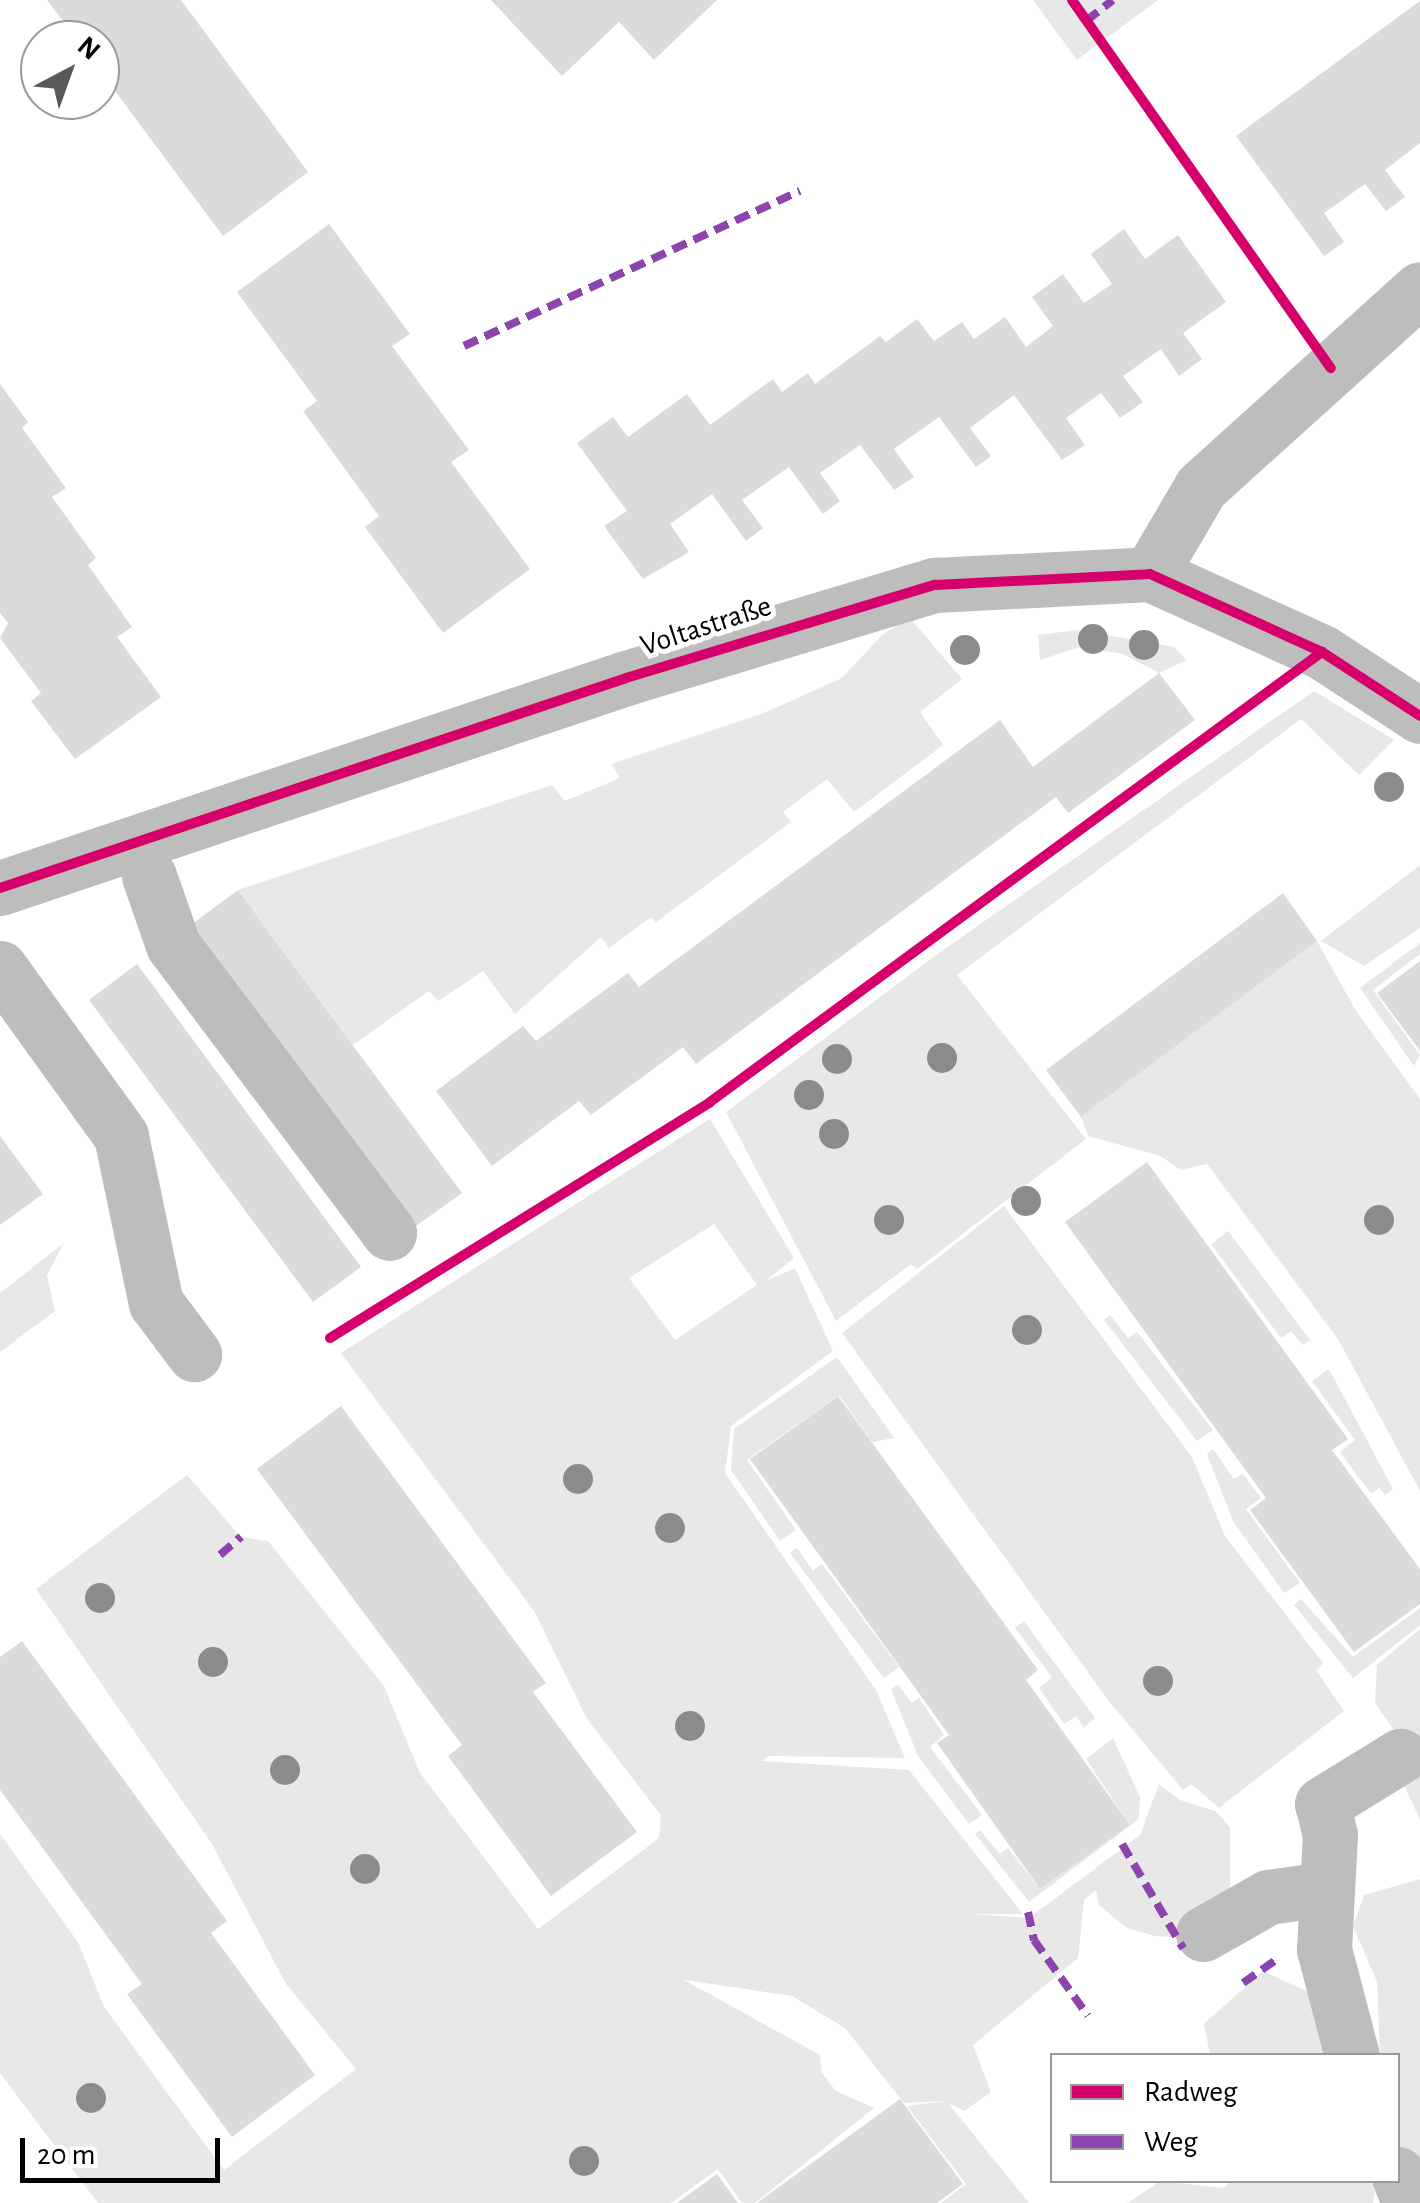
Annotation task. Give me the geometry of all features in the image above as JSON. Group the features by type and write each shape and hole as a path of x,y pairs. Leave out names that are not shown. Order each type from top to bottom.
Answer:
{"street":[{"path":"1150,574 1201,487 1420,289"},
{"name":"Voltastraße","path":"0,888 843,609 935,585 1150,574 1322,652 1420,716"},
{"path":"149,876 174,945 388,1233"},
{"path":"0,968 121,1136 156,1302 194,1354"},
{"path":"1351,2053 1326,1961 1330,1835 1322,1804 1400,1756"},
{"path":"1203,1934 1256,1901 1326,1889"},
{"path":"1400,2179 1409,2203"}],"shaded area":[{"path":"1033,0 1158,0 1077,60"},
{"path":"910,618 962,679 920,712 943,745 854,812 827,779 783,812 791,822 656,922 651,917 609,948 601,937 515,1014 483,971 438,1001 429,991 353,1045 238,890 552,785 565,801 620,778 611,764 764,713 842,678 882,635"},
{"path":"1078,630 1174,647 1187,660 1159,673 1123,654 1079,647 1040,660 1038,635"},
{"path":"1314,691 1394,740 1359,775 1301,719 957,975 1086,1139 917,1269 911,1264 836,1321 726,1112 939,953"},
{"path":"1420,865 1420,928 1364,966 1321,941"},
{"path":"1317,941 1356,1011 1420,1099 1420,1491 1338,1339 1207,1164 1181,1170 1160,1156 1088,1136 1081,1117"},
{"path":"1420,943 1420,954 1373,990 1420,1055 1414,1066 1360,988"},
{"path":"710,1119 794,1258 764,1282 795,1268 833,1351 731,1426 725,1473 876,1690 905,1758 769,1756 761,1761 909,1770 1023,1914 968,1914 1029,1918 1140,1835 1159,1784 1180,1800 1215,1811 1230,1827 1230,1904 1192,1938 1155,1936 1127,1928 1099,1905 1096,1890 1084,1900 1078,1958 973,2045 991,2092 964,2111 948,2103 1029,2203 941,2203 966,2184 907,2106 947,2101 904,2103 845,2028 792,1996 684,1980 820,2055 822,2073 836,2091 874,2108 755,2203 742,2203 718,2169 671,2203 98,2203 0,2073 0,1834 78,1942 104,2007 224,2170 356,2069 286,1984 212,1844 36,1589 187,1475 241,1537 268,1541 384,1686 420,1773 538,1929 659,1838 661,1815 587,1719 534,1611 341,1353","holes":["714,1224 757,1285 675,1340 629,1278"]},
{"path":"1004,1206 1192,1457 1225,1536 1323,1663 1316,1670 1344,1711 1219,1808 1191,1784 1183,1790 1108,1700 842,1333"},
{"path":"1228,1231 1310,1340 1303,1345 1291,1331 1281,1338 1211,1244"},
{"path":"64,1243 47,1275 55,1311 0,1352 0,1293"},
{"path":"1110,1315 1128,1338 1137,1332 1213,1430 1197,1441 1104,1320"},
{"path":"837,1357 894,1438 872,1442 839,1395 747,1460 796,1530 780,1541 731,1470 734,1429"},
{"path":"1329,1369 1393,1489 1385,1495 1379,1488 1371,1494 1340,1452 1355,1440 1312,1381"},
{"path":"1213,1449 1234,1479 1243,1474 1261,1498 1246,1509 1300,1583 1284,1593 1233,1521 1207,1454"},
{"path":"797,1548 813,1571 822,1564 899,1667 884,1678 790,1553"},
{"path":"1301,1599 1353,1657 1420,1608 1420,1625 1353,1678 1294,1605"},
{"path":"1024,1621 1095,1718 1084,1728 1076,1716 1064,1724 1039,1688 1052,1677 1015,1628"},
{"path":"1420,1629 1420,1820 1403,1783 1413,1758 1375,1703 1377,1665"},
{"path":"898,1685 912,1703 919,1698 944,1735 930,1747 982,1815 969,1824 918,1756 891,1689"},
{"path":"1113,1738 1140,1797 1139,1819 1029,1902 975,1834 980,1830 1000,1854 1008,1848 1040,1889 1130,1825 1086,1759"},
{"path":"1420,1879 1420,2156 1400,2162 1400,2053 1380,2053 1377,1982 1353,1926 1364,1895"},
{"path":"1263,1971 1332,2003 1339,2053 1210,2053 1204,2024"},
{"path":"1158,2183 1223,2188 1229,2183 1371,2183 1376,2187 1373,2203 1127,2203"}],"building":[{"path":"47,0 181,0 308,172 223,236 120,98 120,20 62,20"},
{"path":"491,0 717,0 654,60 619,22 562,76"},
{"path":"1420,1 1420,143 1385,170 1405,197 1386,211 1365,184 1324,213 1344,242 1324,256 1236,136"},
{"path":"329,224 410,334 392,346 469,450 451,462 530,569 443,633 365,527 379,516 303,411 317,401 237,292"},
{"path":"1124,229 1145,259 1178,235 1226,302 1183,333 1202,359 1179,376 1161,349 1123,376 1143,402 1120,418 1101,393 1066,418 1085,445 1062,460 1014,395 970,428 991,456 976,467 939,417 894,449 914,477 894,490 860,445 820,473 840,501 823,514 789,467 742,500 763,528 746,541 712,494 670,524 689,552 643,579 604,526 627,511 577,443 613,417 628,437 687,394 710,425 773,379 782,392 808,373 815,384 880,336 886,342 917,319 934,341 962,322 974,339 1005,317 1026,347 1053,326 1032,297 1063,274 1084,303 1112,284 1091,254"},
{"path":"0,384 28,422 22,428 66,488 52,497 96,558 88,565 132,627 117,637 161,697 75,759 31,701 41,693 0,638 8,623 0,613"},
{"path":"1159,673 1195,720 1068,813 1056,797 696,1064 683,1047 591,1115 579,1101 492,1166 436,1091 523,1026 536,1041 628,973 639,987 1000,720 1033,767"},
{"path":"238,890 462,1193 416,1226 192,924"},
{"path":"1283,893 1317,941 1081,1117 1046,1070"},
{"path":"1420,961 1420,1051 1377,993"},
{"path":"137,964 361,1267 313,1302 89,1000"},
{"path":"0,1136 43,1194 0,1225"},
{"path":"1147,1162 1348,1439 1332,1450 1420,1569 1420,1604 1354,1652 1250,1510 1266,1498 1065,1222"},
{"path":"838,1396 1038,1670 1026,1680 1130,1825 1040,1889 937,1743 949,1735 750,1459"},
{"path":"341,1406 546,1683 533,1692 637,1832 551,1896 448,1756 462,1745 257,1469"},
{"path":"22,1641 227,1921 211,1933 315,2075 232,2137 127,1994 142,1984 0,1790 0,1657"},
{"path":"900,2099 963,2184 937,2203 757,2203"},
{"path":"717,2174 738,2203 677,2203"}],"marked path":[{"path":"1086,21 1113,0"},
{"path":"464,346 800,191"},
{"path":"220,1555 241,1537"},
{"path":"1122,1844 1183,1948"},
{"path":"1028,1912 1034,1940 1088,2016"},
{"path":"1243,1983 1275,1961"}],"cycle path":[{"path":"1072,0 1331,368"},
{"path":"0,888 626,678 935,585 1150,574 1322,652 1420,716"},
{"path":"330,1338 710,1102 1322,652"}]}
